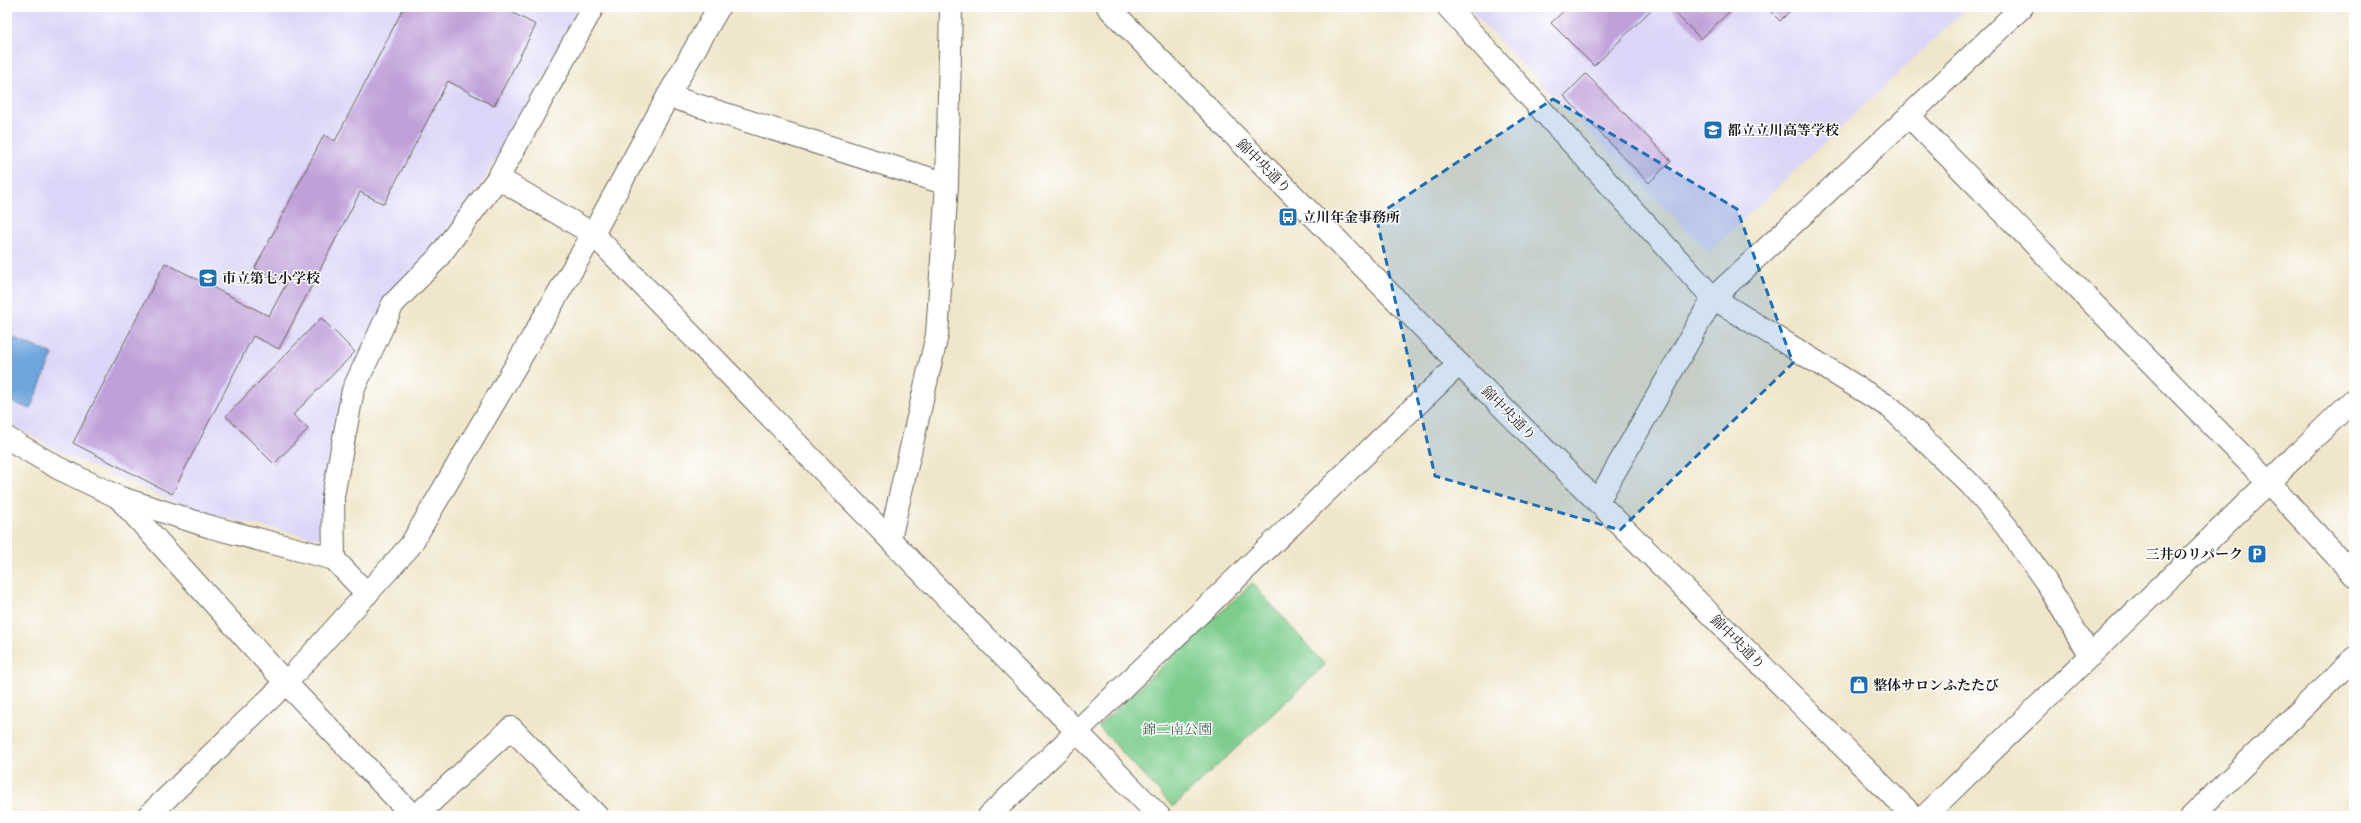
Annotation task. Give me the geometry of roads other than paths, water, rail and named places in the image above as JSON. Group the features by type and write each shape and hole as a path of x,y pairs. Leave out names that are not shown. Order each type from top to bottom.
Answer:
{"street":[{"path":"334,559 333,496 353,390 393,304 437,259 498,178 593,7"},
{"path":"148,816 286,683 410,546 594,234 668,96 719,7"},
{"path":"890,539 937,335 947,184 951,7"},
{"name":"錦中央通り","path":"1108,7 1460,364 1913,816"},
{"path":"1448,7 1713,298 1891,408 1970,484 2006,526 2046,582 2090,656"},
{"path":"1598,501 1713,298 1909,116 2022,7"},
{"path":"668,96 947,184"},
{"path":"1909,116 2268,482 2354,575"},
{"path":"498,178 594,234 1159,816"},
{"path":"989,816 1075,731 1460,364"},
{"path":"1925,816 2354,398"},
{"path":"7,438 58,468 118,497 211,527 334,559 367,594"},
{"path":"118,497 286,683 413,816"},
{"path":"2192,816 2354,658"},
{"path":"416,816 511,728 597,816"}],"water":[{"path":"7,335 53,354 30,409 7,400"}],"place":[{"name":"都立立川高等学校","path":"1713,130"},
{"name":"立川年金事務所","path":"1288,217"},
{"name":"市立第七小学校","path":"208,278"},
{"name":"三井のリパーク","path":"2257,554"},
{"name":"整体サロンふたたび","path":"1859,685"}],"park label":[{"name":"錦二南公園","path":"1177,729"}]}
